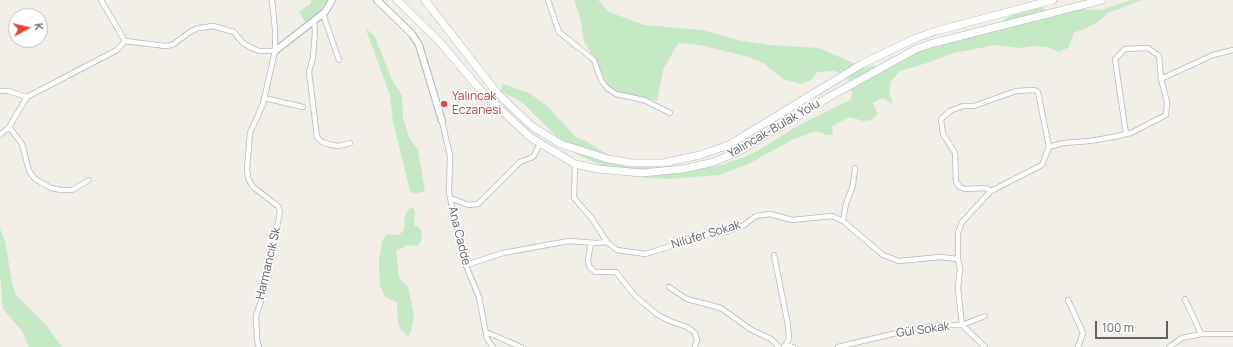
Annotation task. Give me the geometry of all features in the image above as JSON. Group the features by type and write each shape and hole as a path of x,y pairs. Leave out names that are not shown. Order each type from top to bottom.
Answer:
{"main road":[{"name":"Yalıncak-Bulak Yolu","path":"397,0 438,40 483,92 514,124 540,144 575,164 598,169 642,173 671,171 710,163 736,153 829,97 916,49 959,36 1102,0"},
{"name":"Yalıncak-Bulak Yolu","path":"425,0 497,93 533,127 561,144 608,160 631,163 663,163 700,155 729,145 862,64 916,38 936,31 1053,0"}],"street":[{"path":"101,0 125,41"},
{"name":"Harmancık Sk.","path":"259,347 257,340 256,316 265,290 280,212 278,206 253,187 248,178 250,133 257,121 275,51 275,29 272,0"},
{"path":"125,41 165,46 172,45 198,28 213,26 234,32 243,43 259,51 275,51 323,14 332,0"},
{"path":"377,0 412,34 419,45 442,120"},
{"path":"548,0 559,32 594,60 601,80 607,88 616,94 644,100 670,112"},
{"path":"323,14 339,60"},
{"path":"314,22 315,31 313,57 309,72 317,137 322,142 331,146 350,144"},
{"path":"0,135 9,127 27,97 117,50 125,41"},
{"path":"1048,147 1062,143 1090,141 1126,134 1166,115 1167,102 1161,78 1159,56 1148,48 1125,48 1115,59 1126,134"},
{"path":"1161,78 1213,55 1233,50"},
{"path":"985,347 962,325 958,288 960,269 958,258 958,233 962,222 991,191 1042,165 1048,147 1038,92 1034,90 1016,91 974,106 963,106 950,111 941,119 943,134 955,153 956,182 960,187 986,188 991,191"},
{"path":"0,91 8,91 27,97"},
{"path":"264,98 304,107"},
{"name":"Ana Cadde","path":"442,120 450,156 450,198 466,265 479,297 487,339 493,347"},
{"path":"9,127 22,144 29,171 35,179 51,188 61,190 72,190 89,180"},
{"path":"450,198 469,205 478,204 520,162 533,157 540,144"},
{"path":"575,164 574,198 590,217 607,242"},
{"path":"842,221 853,185 855,168"},
{"name":"Nilüfer Sokak","path":"607,242 617,250 645,254 714,233 726,232 763,214 770,214 792,220 832,216 842,221 883,255 899,261 940,257 958,258"},
{"path":"466,265 503,253 544,244 569,240 591,243 607,242"},
{"path":"591,243 588,260 590,266 595,272 616,272 635,296 658,315 687,327 695,333 697,340 695,347"},
{"path":"774,256 790,339 784,346"},
{"path":"669,288 687,299 721,308 750,329 771,339 779,347"},
{"path":"1185,299 1202,334"},
{"path":"1068,300 1083,333 1078,347"},
{"name":"Gül Sokak","path":"838,347 913,329 944,325 962,325 985,316"},
{"path":"486,332 521,347"},
{"path":"1168,347 1182,338 1202,334 1233,334"},
{"path":"784,346 793,347"}],"green space":[{"path":"311,0 329,0 310,23 305,22 299,12 311,3"},
{"path":"574,0 598,0 609,12 644,25 703,30 737,40 769,45 819,48 862,67 877,66 924,46 943,42 977,27 997,24 1025,7 1039,5 1052,14 1080,9 1101,10 1131,0 1142,0 1108,13 1095,24 1074,33 1069,47 1059,52 1047,47 1033,46 1018,48 996,45 953,53 900,71 891,81 889,93 893,104 882,98 873,103 878,114 871,120 863,121 850,117 832,126 833,135 827,135 816,131 794,139 748,164 719,175 669,179 634,177 612,170 578,155 559,139 523,103 501,91 503,84 529,93 546,105 577,138 586,141 608,155 638,167 674,166 696,168 722,165 752,154 799,125 850,100 852,94 849,80 835,71 817,72 811,80 801,84 783,79 763,63 749,57 700,45 678,43 663,70 657,101 617,91 608,86 596,60 584,42 581,20"},
{"path":"365,27 375,37 393,82 402,95 403,118 409,137 418,150 425,191 415,194 410,191 393,122 390,95"},
{"path":"413,207 415,213 414,225 419,227 422,239 418,246 407,245 396,251 399,278 408,287 414,314 411,331 408,336 401,330 398,323 397,302 385,297 380,286 379,261 382,241 387,234 399,235 404,230 405,216 408,210"},
{"path":"0,229 5,241 12,282 16,295 46,325 62,347 29,347 22,331 3,309 0,274"}],"place":[{"name":"Yalıncak Eczanesi","path":"444,104"}]}
